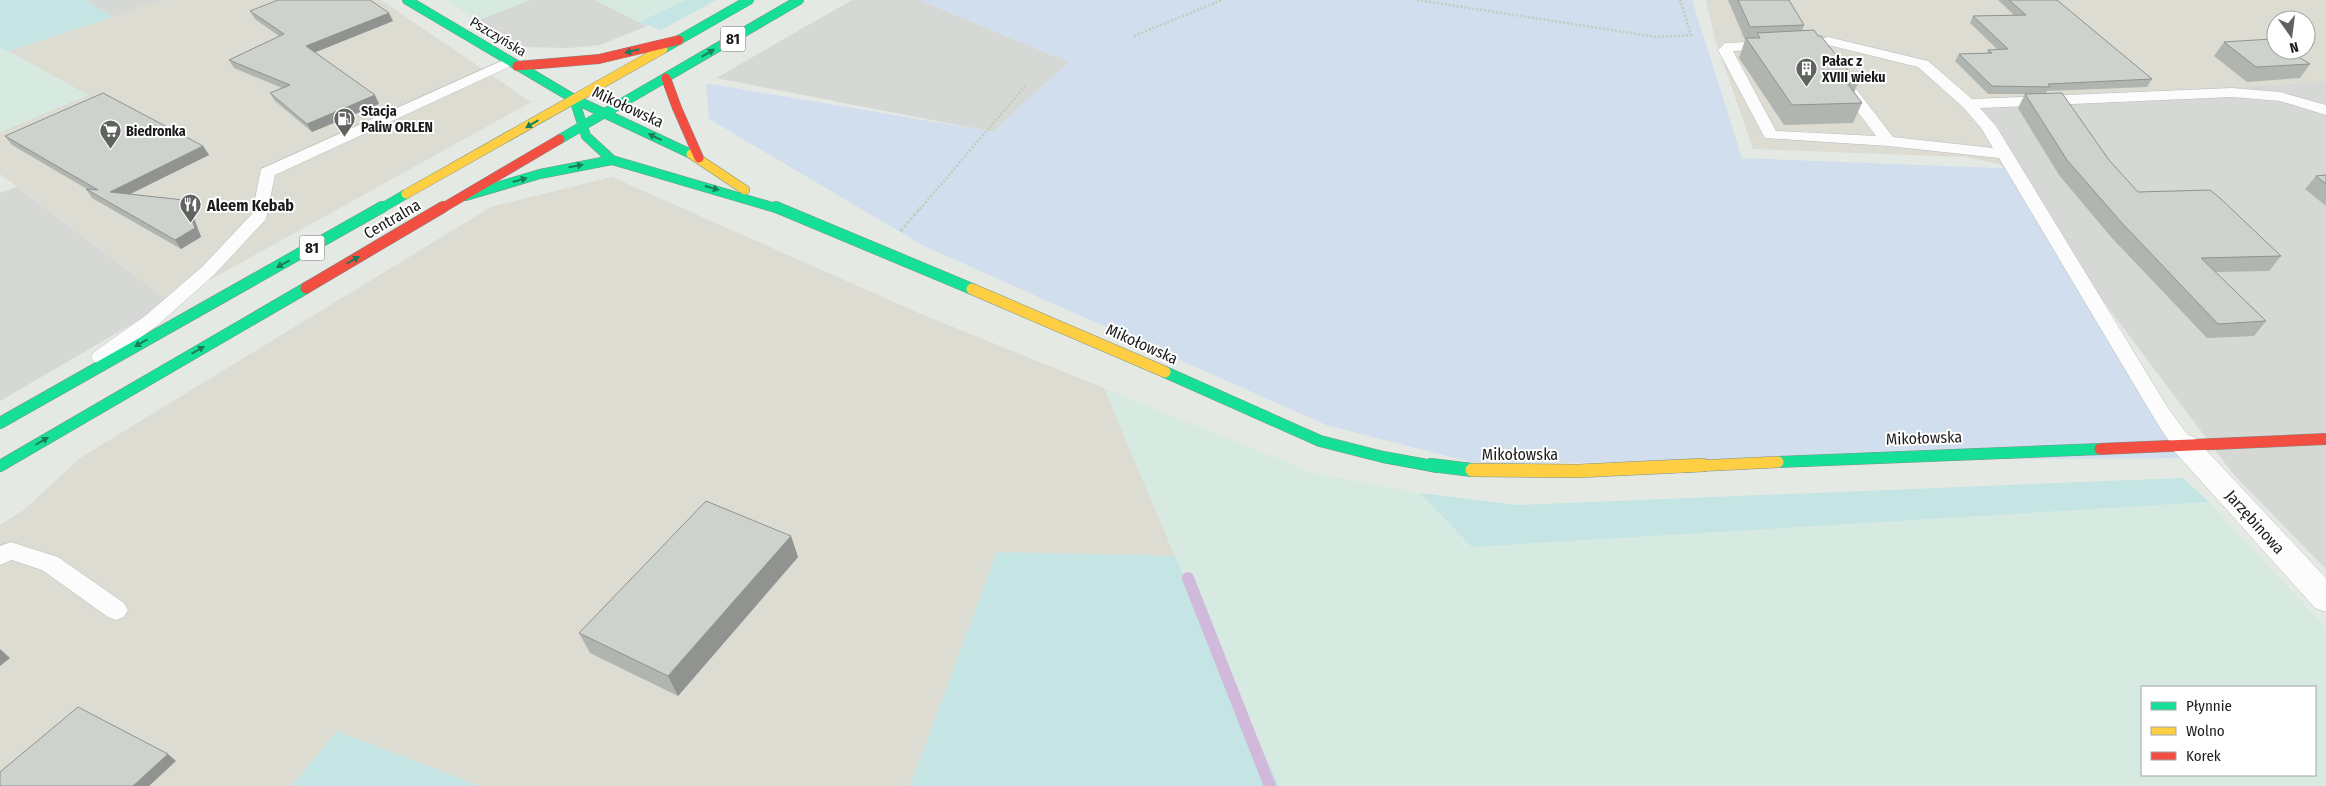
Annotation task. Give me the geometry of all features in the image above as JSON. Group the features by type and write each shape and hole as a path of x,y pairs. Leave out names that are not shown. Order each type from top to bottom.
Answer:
{"main road":[{"name":"Pszczyńska","path":"407,0 574,99"},
{"name":"Centralna","path":"0,423 48,394 749,0"},
{"name":"Centralna","path":"0,466 466,196 799,0"},
{"path":"513,64 598,59 679,40"},
{"path":"666,78 672,101 683,119 699,158"},
{"name":"Mikołowska","path":"574,99 699,158 765,203"},
{"name":"Mikołowska","path":"574,99 586,136 612,160 765,203 1084,336 1320,441 1383,457 1457,470 1578,471 2326,439"},
{"path":"466,196 548,172 612,160"}],"street":[{"name":"Jarzębinowa","path":"2184,444 2326,599"}],"lane":[{"path":"2005,154 1888,140 1771,135 1725,50 1730,46 1815,44 1828,41 1923,64 1968,104 1988,126 2005,154 2161,413 2184,444"},
{"path":"1815,44 1826,59"},
{"path":"48,394 152,320 209,270 260,215 267,172 513,64"},
{"path":"1838,74 1888,140"},
{"path":"1968,104 2198,93 2279,96 2326,110"},
{"path":"0,556 11,551 50,563 116,610"}],"path":[{"path":"1134,36 1222,0"},
{"path":"1417,0 1657,38 1690,35 1680,0"},
{"path":"883,253 1025,86"}],"shaded area":[{"path":"0,0 86,0 112,17 8,51 0,47"},
{"path":"86,0 162,0 112,17"},
{"path":"162,0 381,0 531,102 170,302 0,174 0,132 88,95 8,51"},
{"path":"530,0 595,0 647,26 600,45 568,48 525,47 478,20"},
{"path":"686,0 716,0 661,30 639,22"},
{"path":"852,0 919,0 1069,62 993,132 716,78"},
{"path":"919,0 1692,0 1742,158 2022,169 2196,458 1474,463 1326,425 924,246 709,119 706,83 993,132 1069,62"},
{"path":"1706,0 2326,0 2326,82 1963,100 2000,164 1965,157 1753,149 1715,39"},
{"path":"2326,82 2326,569 2234,475 2000,164 1963,100"},
{"path":"612,177 921,314 1104,388 1175,556 997,552 910,786 479,786 337,731 292,786 0,786 0,525 24,510 80,458 491,207"},
{"path":"17,187 170,302 0,401 0,193"},
{"path":"2183,478 2209,502 1472,547 1420,493 1517,505"},
{"path":"997,552 1175,556 1279,786 910,786"},
{"path":"337,731 479,786 292,786"}],"green space":[{"path":"444,0 530,0 478,20"},
{"path":"595,0 686,0 639,22"},
{"path":"0,47 88,95 0,132"},
{"path":"1104,388 1313,473 1420,493 1472,547 2209,502 2326,628 2326,786 1279,786 1175,556"}],"building":[{"path":"278,0 370,0 389,13 306,46 375,95 307,124 270,93 290,85 229,60 284,34 250,11"},
{"path":"1738,0 1789,0 1804,25 1750,27"},
{"path":"2009,0 2057,0 2152,79 2048,84 2050,87 1992,86 1959,54 1992,53 1988,50 2008,49 1973,16 2026,15"},
{"path":"1814,30 1818,36 1821,36 1858,83 1847,83 1862,103 1792,105 1746,38 1760,38 1757,33"},
{"path":"2266,39 2266,60 2304,60 2310,64 2256,67 2224,42"},
{"name":"Biedronka","path":"103,93 203,146 110,192 184,200 195,228 175,240 86,189 98,190 5,136"},
{"path":"2062,93 2109,160 2138,192 2210,190 2281,256 2201,258 2266,321 2218,324 2121,222 2067,160 2025,94"},
{"path":"2326,175 2326,184 2316,176"},
{"path":"706,501 791,536 668,676 579,633"},
{"path":"78,707 168,754 133,786 0,786 0,772"}],"waterway":[{"path":"1188,578 1270,786"}],"traffic: fast":[{"path":"407,0 574,99 691,154"},
{"path":"663,49 749,0"},
{"path":"560,139 799,0"},
{"path":"574,99 586,136 612,160 765,203 972,289"},
{"path":"466,196 540,174 612,160"},
{"path":"0,423 406,194"},
{"path":"0,466 306,288"},
{"path":"1165,372 1320,441 1383,457 1457,470 1472,470"},
{"path":"1778,462 2100,449"}],"traffic: slow":[{"path":"406,194 663,49"},
{"path":"691,154 745,190"},
{"path":"972,289 1165,372"},
{"path":"1472,470 1578,471 1778,462"}],"traffic: jam":[{"path":"517,66 599,59 679,40"},
{"path":"666,78 699,158"},
{"path":"306,288 560,139"},
{"path":"2100,449 2326,439"}],"place":[{"name":"Pałac z XVIII wieku","path":"1806,88"},
{"name":"Stacja Paliw ORLEN","path":"345,138"},
{"name":"Biedronka","path":"110,150"},
{"name":"Aleem Kebab","path":"191,224"}]}
